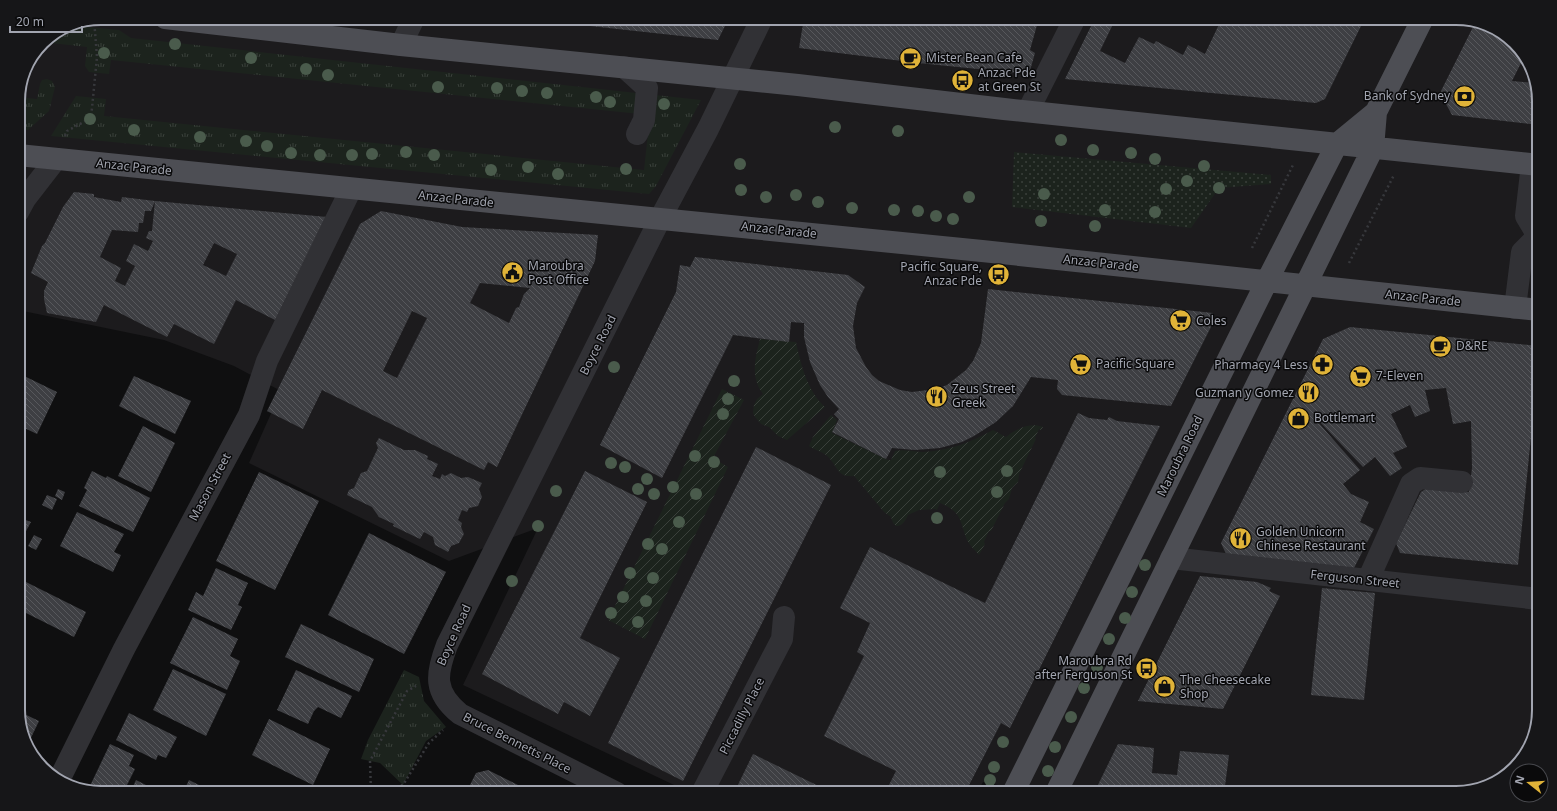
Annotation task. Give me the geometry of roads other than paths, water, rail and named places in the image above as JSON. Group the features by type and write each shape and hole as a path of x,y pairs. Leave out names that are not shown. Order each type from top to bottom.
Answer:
{"main road":[{"path":"226,25 401,45 624,67 1532,165"},
{"name":"Maroubra Road","path":"1059,786 1373,148 1376,112 1420,25"},
{"name":"Maroubra Road","path":"1015,786 1267,281 1337,144 1376,112"},
{"name":"Anzac Parade","path":"25,156 660,219 1532,309"}],"street":[{"path":"401,45 411,25"},
{"name":"Boyce Road","path":"438,674 447,644 759,25"},
{"path":"1028,111 1071,25"},
{"path":"624,67 647,88 644,120 637,134"},
{"path":"25,192 56,159"},
{"path":"1532,185 1526,216 1532,226"},
{"name":"Mason Street","path":"62,775 124,649 248,415 267,361 351,189"},
{"path":"1515,308 1522,252 1532,242"},
{"path":"1368,580 1411,484 1420,478 1462,482"},
{"name":"Ferguson Street","path":"1171,558 1532,598"},
{"name":"Piccadilly Place","path":"706,786 782,639 784,617"},
{"name":"Bruce Bennetts Place","path":"438,674 440,687 444,698 451,707 460,714 603,786"}],"place":[{"name":"Mister Bean Cafe","path":"910,58"},
{"name":"Anzac Pde at Green St","path":"962,80"},
{"name":"Bank of Sydney","path":"1465,96"},
{"name":"Maroubra Post Office","path":"513,273"},
{"name":"Pacific Square, Anzac Pde","path":"998,274"},
{"name":"Coles","path":"1181,321"},
{"name":"D&RE","path":"1440,346"},
{"name":"Pacific Square","path":"1081,364"},
{"name":"Pharmacy 4 Less","path":"1323,365"},
{"name":"7-Eleven","path":"1360,376"},
{"name":"Guzman y Gomez","path":"1309,393"},
{"name":"Zeus Street Greek","path":"936,396"},
{"name":"Bottlemart","path":"1299,418"},
{"name":"Golden Unicorn Chinese Restaurant","path":"1240,539"},
{"name":"Maroubra Rd after Ferguson St","path":"1147,668"},
{"name":"The Cheesecake Shop","path":"1164,687"}]}
